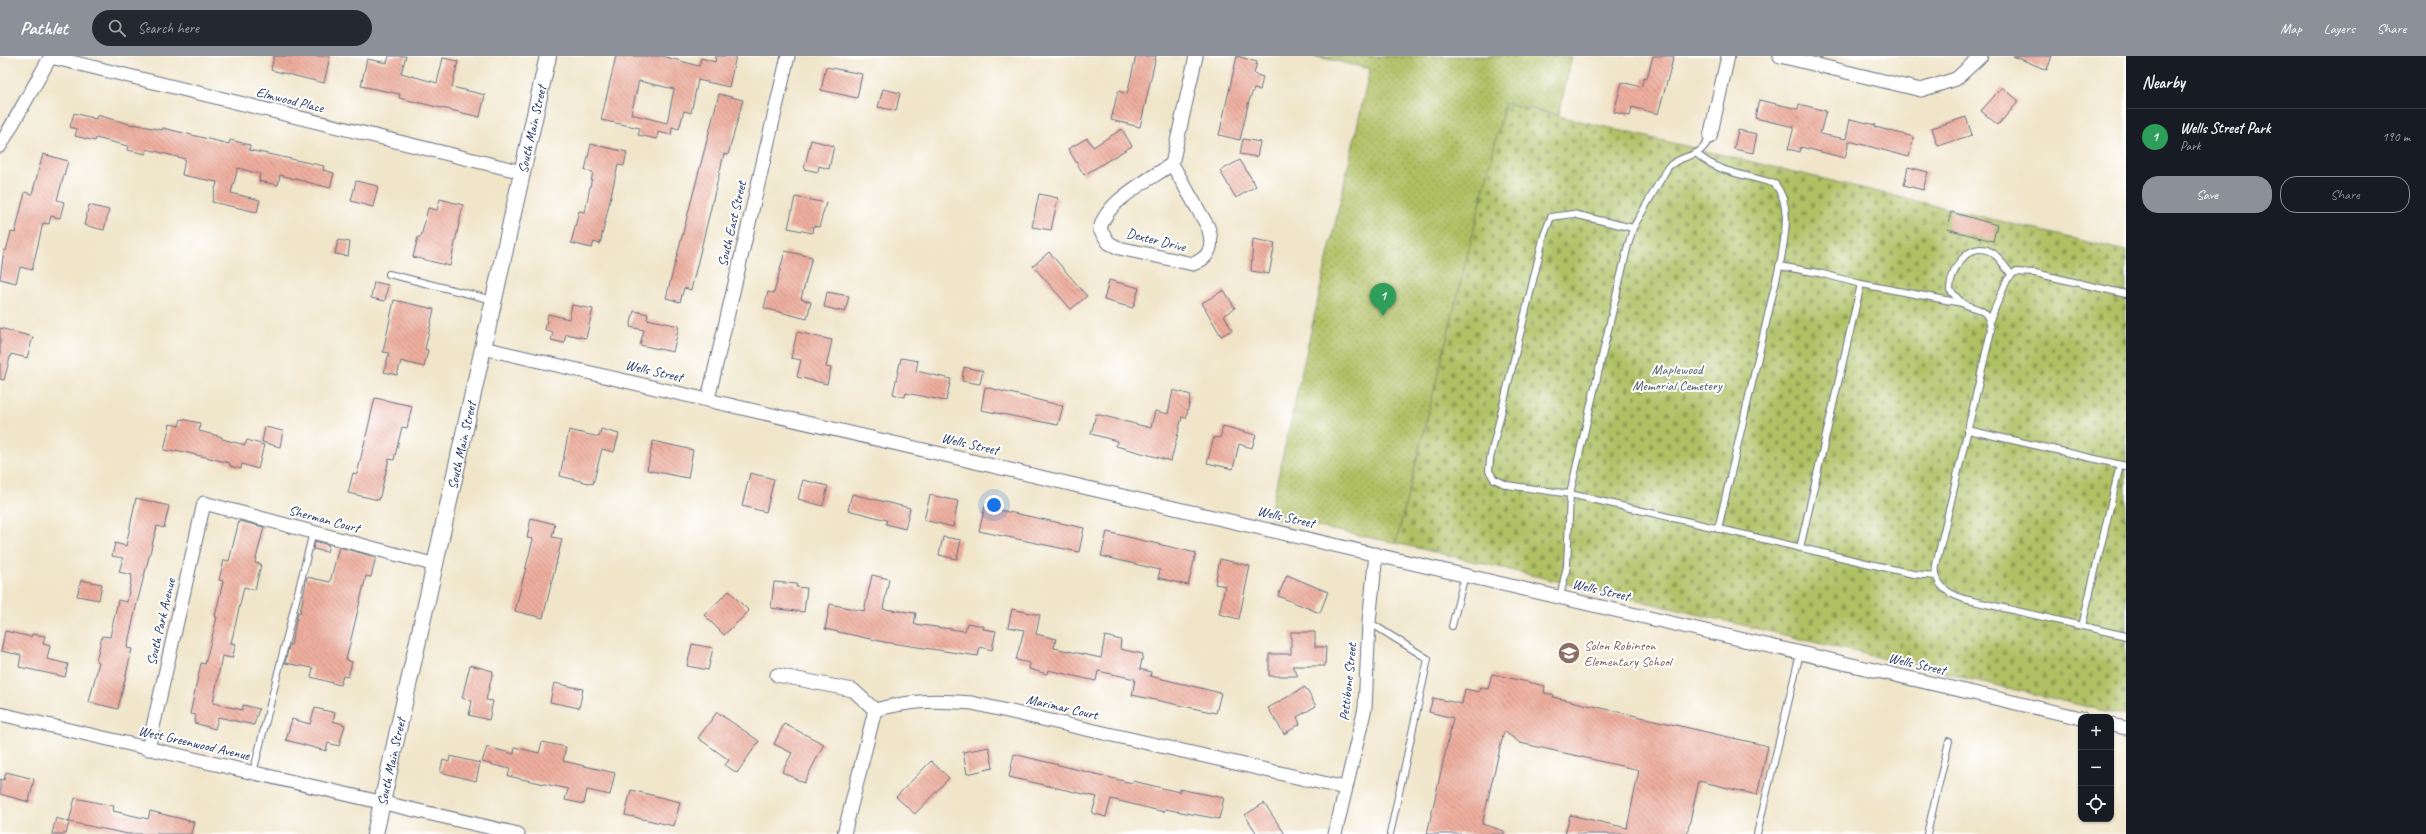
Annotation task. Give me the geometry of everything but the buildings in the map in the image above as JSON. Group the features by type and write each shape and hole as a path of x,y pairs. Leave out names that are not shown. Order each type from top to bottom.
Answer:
{"street":[{"name":"Elmwood Place","path":"51,56 114,74 522,172"},
{"path":"0,146 51,56"},
{"name":"South Main Street","path":"375,834 548,56"},
{"name":"South East Street","path":"708,399 788,56"},
{"path":"1172,164 1196,56"},
{"path":"1710,137 1728,56"},
{"path":"1780,56 1921,90 1956,79 1981,56"},
{"name":"Dexter Drive","path":"1172,164 1208,227 1211,237 1209,254 1203,260 1193,264 1119,248 1109,243 1100,230 1101,221 1111,207 1172,164"},
{"name":"Wells Street","path":"483,348 2078,717"},
{"name":"Sherman Court","path":"204,503 436,565"},
{"name":"South Park Avenue","path":"148,749 204,503"},
{"name":"Pettibone Street","path":"1335,834 1365,708 1369,622 1376,554"},
{"path":"777,676 853,690 875,710 844,834"},
{"name":"Marimar Court","path":"875,710 904,702 933,700 972,703 1345,788"},
{"name":"West Greenwood Avenue","path":"0,714 518,834"},
{"path":"2114,726 2126,728"}],"lane":[{"path":"1560,597 1567,566 1570,494 1632,228 1668,167 1673,162 1696,154 1705,147 1710,137"},
{"path":"1696,154 1714,167 1775,184 1780,190 1785,210 1786,234 1718,529"},
{"path":"1632,228 1573,214 1551,217 1544,235 1490,459 1489,471 1494,479 1507,485 1570,494 1913,574 1936,576"},
{"path":"1962,303 1950,290 1950,283 1952,273 1965,255 1974,251 1992,252 2011,274"},
{"path":"1779,266 1819,273 1861,284 1962,303 1981,309 1990,320"},
{"path":"2011,274 2022,271 2035,273 2126,294"},
{"path":"389,274 493,300"},
{"path":"2011,274 1990,320 1988,347 1936,565 1936,576 1938,582 1952,595 1964,599 2126,636"},
{"path":"1800,548 1861,284"},
{"path":"1968,430 2123,466 2082,626"},
{"path":"253,773 313,532"},
{"path":"1452,626 1465,575"},
{"path":"1369,622 1428,659 1390,834"},
{"path":"1757,834 1800,653"},
{"path":"1927,834 1949,741"}],"green space":[{"path":"1314,56 1572,56 1559,115 1505,103 1396,543 1269,517 1370,69"},
{"name":"Maplewood Memorial Cemetery","path":"1505,103 2126,251 2126,716 1396,543"}],"place":[{"name":"Wells Street Park","path":"1383,316"},
{"name":"Solon Robinson Elementary School","path":"1569,653"}]}
